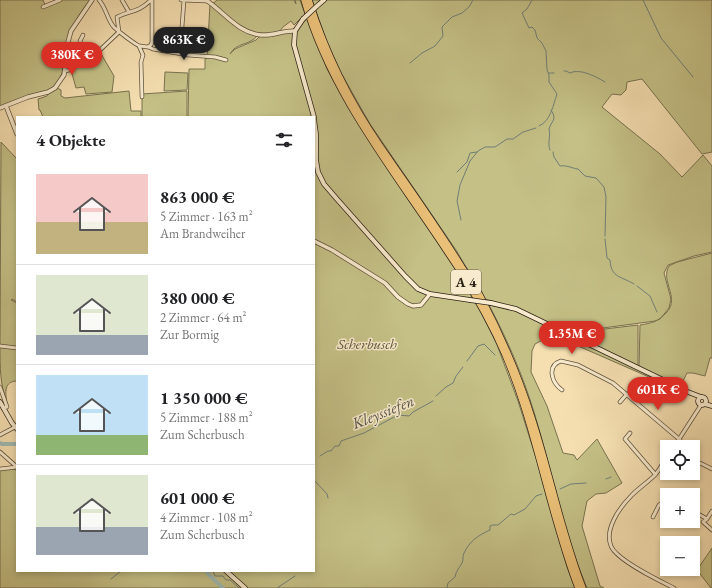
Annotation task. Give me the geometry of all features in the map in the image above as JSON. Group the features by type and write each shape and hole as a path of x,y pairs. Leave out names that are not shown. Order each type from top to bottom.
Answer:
{"highway":[{"name":"A 4","path":"304,0 321,47 352,108 375,146 449,254 476,298 496,336 514,379 529,422 562,540 578,588"},
{"name":"A 4","path":"309,0 325,45 355,106 378,144 453,252 480,295 500,335 518,377 533,421 566,538 583,588"}],"main road":[{"path":"313,116 295,50 294,38 295,31 303,19 324,0"},
{"path":"315,126 316,160 318,172 324,184 418,289 430,294 491,303 516,309 701,397 702,403"},
{"path":"688,392 702,403 712,405"},
{"path":"0,402 16,428"},
{"path":"227,572 245,588"}],"street":[{"path":"43,7 60,0"},
{"path":"0,108 28,97 51,91 60,82 65,71 69,38 83,12 92,0"},
{"path":"99,0 103,4 112,24 119,32 139,46 143,55 141,62 142,97"},
{"path":"122,0 129,12"},
{"path":"119,32 117,17 139,10 152,0"},
{"path":"149,46 152,42 152,0"},
{"path":"180,53 182,32 182,0 207,1 240,28 259,35 268,35 291,30 295,31"},
{"path":"65,71 94,54 119,32"},
{"path":"182,32 203,34"},
{"path":"84,35 80,41 81,45 94,54"},
{"path":"139,46 149,46 153,49 215,57 226,60"},
{"path":"6,106 16,131"},
{"path":"315,242 385,283 398,297 408,304 413,306 421,305 430,294"},
{"path":"0,346 16,348"},
{"path":"562,390 558,387 554,378 552,368 554,364 561,361 578,365 613,383 679,439 702,403"},
{"path":"0,387 7,407 3,408"},
{"path":"620,402 627,394"},
{"path":"0,435 16,428"},
{"path":"622,443 630,433"},
{"path":"625,439 656,474"},
{"path":"0,452 16,466"},
{"path":"700,463 712,469"},
{"path":"0,469 16,467"},
{"path":"660,468 656,474 632,495 610,528 611,547 620,557 674,588"},
{"path":"653,517 660,504"},
{"path":"712,511 703,522 712,530"},
{"path":"700,515 707,519"}],"green space":[{"path":"0,0 43,0 46,7 62,0 90,0 70,32 67,40 63,71 56,84 49,90 0,107"},
{"path":"217,0 294,0 296,4 295,0 300,0 305,14 294,25 291,21 279,32 258,33 249,31 235,23 212,4"},
{"path":"312,0 712,0 712,152 702,154 642,79 627,82 626,90 621,95 612,94 602,107 660,154 682,177 703,155 712,166 712,252 694,256 668,265 664,273 671,299 669,308 660,319 655,321 588,330 575,330 572,334 519,310 485,299 456,250 370,124 340,71 327,42"},
{"name":"Scherbusch","path":"210,4 240,29 258,35 251,41 239,46 233,50 230,54 235,49 256,40 260,36 297,31 307,18 327,69 349,109 475,299 497,345 518,401 537,461 567,567 575,588 247,588 228,572 315,572 315,116 188,116 189,69 205,69 205,59 207,58"},
{"path":"100,52 114,76 112,92 86,94 84,87 76,88 71,70"},
{"path":"165,72 188,73 187,90 164,91"},
{"path":"57,88 61,90 61,96 65,98 129,91 131,111 141,111 141,116 43,116 39,110 38,99 47,96"},
{"path":"187,91 187,116 142,116 142,94"},
{"path":"1,142 16,158 16,301 12,299 11,300 16,302 16,348 0,345"},
{"path":"712,253 712,358 710,358 705,376 687,373 680,387 639,367 640,325 658,320 667,312 670,306 672,301 667,277 669,266 677,262"},
{"path":"489,305 516,311 650,375 649,377 569,342 550,336 535,344 532,351 531,372 547,406 563,453 574,455 577,460 597,439 622,483 606,493 596,494 587,501 582,526 600,586 604,588 587,588 564,523 530,398 514,358"},
{"path":"638,325 638,366 573,334 576,331"},
{"path":"0,347 16,349 16,381 10,383 6,388 7,403 2,383 0,369"},
{"path":"13,468 16,470 16,572 225,572 244,588 0,588 0,470"},
{"path":"712,548 712,588 700,574 700,566"}],"waterway":[{"path":"410,63 422,53 435,46 443,36 442,27 452,17 462,13 469,7 473,0"},
{"path":"532,0 527,9 522,13 529,28 532,27 535,30 537,38 542,43 546,51 549,82 557,94 549,117 539,126"},
{"path":"643,0 661,38 693,77"},
{"path":"564,71 570,73 583,72 605,82"},
{"path":"549,73 554,73"},
{"path":"550,150 549,129 554,118 551,110"},
{"path":"461,220 457,201 460,185 470,161 478,151 485,147 495,147 507,139 513,139 523,132 536,128"},
{"path":"457,172 467,162 470,153 477,152"},
{"path":"553,152 554,157 560,166 578,169 585,176 596,178 604,187 606,197 605,236"},
{"path":"605,239 607,258 610,260 612,270 618,276 634,284"},
{"path":"637,286 650,296 657,312"},
{"name":"Kleyssiefen","path":"467,361 478,346 484,344 495,355"},
{"name":"Kleyssiefen","path":"436,396 453,383 463,367"},
{"name":"Kleyssiefen","path":"320,456 328,451 331,451 335,446 339,446 341,441 364,433 398,415 409,416 413,412 433,401"},
{"path":"0,443 16,444"},
{"path":"606,479 611,477"},
{"path":"315,481 327,494 328,498"},
{"path":"560,489 571,484 586,483"},
{"path":"447,588 448,583 455,577 463,562 464,553 471,542 490,530 490,526 498,525 511,514 514,515 525,509 536,496 542,494"},
{"path":"111,579 120,572"},
{"path":"208,572 223,588"},
{"path":"213,572 215,576 223,576 226,580 230,580 239,588"},
{"path":"277,588 295,576"}]}
